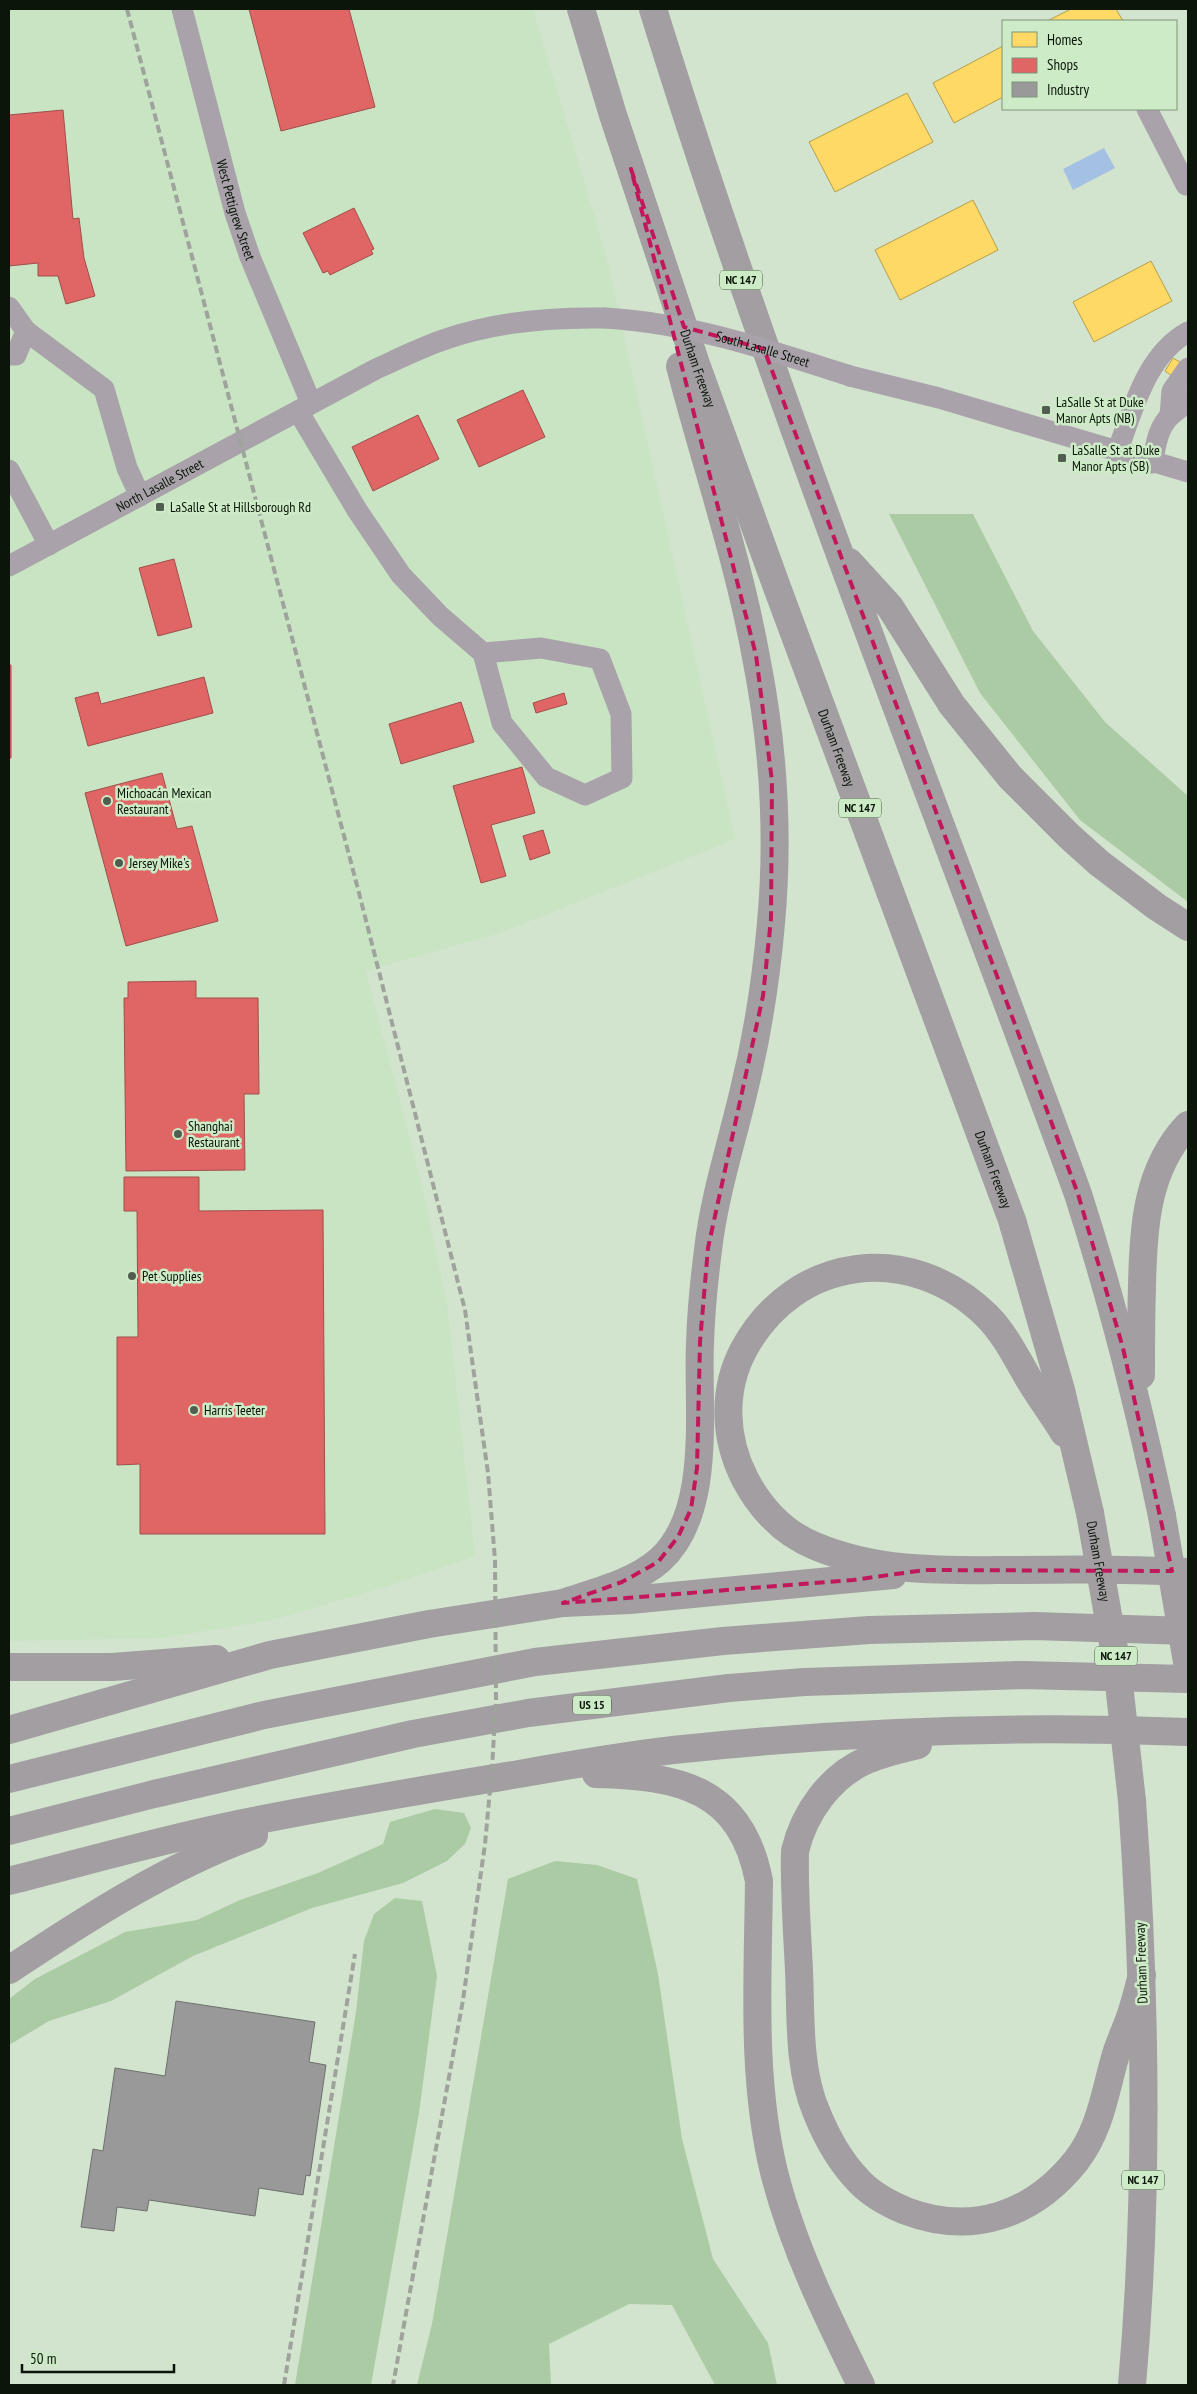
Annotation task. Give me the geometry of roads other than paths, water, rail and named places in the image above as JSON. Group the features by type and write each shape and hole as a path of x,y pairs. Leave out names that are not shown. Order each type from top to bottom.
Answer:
{"highway":[{"name":"Durham Freeway","path":"581,9 630,168 696,364 1012,1220 1061,1390 1076,1452 1090,1513 1117,1666 1132,1802 1142,1975 1144,2163 1132,2385"},
{"name":"NC 147","path":"653,9 691,132 750,307 837,548 1078,1194 1103,1273 1142,1423 1162,1516 1188,1668"},
{"path":"563,1603 622,1582 658,1562 678,1537 691,1509 698,1468 700,1342 708,1248 719,1186 744,1090 763,996 771,919 774,850 772,781 765,709 756,655 732,554 700,445 630,168"},
{"path":"837,548 890,607 952,705 1010,777 1068,836 1099,863 1157,907 1188,927"},
{"path":"1142,1423 1142,1246 1146,1210 1164,1158 1176,1138 1188,1125"},
{"path":"1076,1452 1006,1340 988,1317 964,1297 934,1279 895,1269 858,1268 824,1276 782,1300 763,1320 750,1339 734,1371 730,1388 728,1406 731,1444 736,1462 762,1506 793,1536 834,1554 883,1565 925,1570 1124,1569 1188,1572"},
{"path":"9,1730 270,1655 428,1624 563,1603 630,1600 853,1580 925,1570"},
{"path":"9,1779 264,1715 535,1662 723,1641 869,1630 1034,1626 1188,1631"},
{"path":"9,1667 112,1666 270,1655"},
{"name":"US 15","path":"9,1831 154,1794 403,1736 528,1713 728,1688 804,1682 1022,1675 1188,1679"},
{"path":"9,1881 215,1830 322,1810 402,1792 602,1759 781,1740 971,1731 1073,1729 1188,1732"},
{"path":"971,1731 885,1753 866,1760 846,1772 820,1798 799,1835 795,1870 805,2066 815,2109 842,2161 858,2180 875,2195 896,2207 936,2220 955,2222 1008,2214 1035,2199 1051,2187 1075,2161 1101,2114 1116,2054 1130,2017 1142,1975"},
{"path":"518,1774 638,1775 670,1780 701,1792 714,1800 743,1835 754,1858 759,1881 758,2063 764,2114 774,2171 792,2229 815,2292 861,2385"},
{"path":"9,1970 65,1933 184,1864 227,1845 322,1810"}],"street":[{"name":"West Pettigrew Street","path":"182,9 235,213 305,407 357,510 401,575 440,616 483,653"},
{"path":"1148,110 1186,185"},
{"path":"9,307 26,330 104,389 127,468 140,496"},
{"name":"South Lasalle Street","path":"305,407 376,369 444,340 475,331 566,318 646,320 745,343 850,376 939,398 1152,463 1188,472"},
{"path":"9,356 16,355 26,330"},
{"path":"1117,452 1141,390 1158,359 1179,337 1188,332"},
{"path":"1170,416 1172,391 1188,368"},
{"path":"1152,463 1158,432 1170,416 1183,407 1188,399"},
{"name":"North Lasalle Street","path":"9,566 305,407"},
{"path":"9,470 49,545"},
{"path":"541,648 600,658 621,714 622,778 585,795 546,777 502,723 483,653 541,648"}],"water":[{"path":"1104,148 1115,168 1073,190 1063,169"}],"railway":[{"path":"127,9 359,893 465,1310 488,1473 495,1560 496,1701 485,1844 463,2000 393,2385"},
{"path":"284,2385 355,1954"}],"place":[{"name":"LaSalle St at Duke Manor Apts (NB)","path":"1046,410"},
{"name":"LaSalle St at Duke Manor Apts (SB)","path":"1062,458"},
{"name":"LaSalle St at Hillsborough Rd","path":"160,507"},
{"name":"Michoacán Mexican Restaurant","path":"107,801"},
{"name":"Jersey Mike's","path":"119,863"},
{"name":"Shanghai Restaurant","path":"178,1134"},
{"name":"Pet Supplies","path":"132,1276"},
{"name":"Harris Teeter","path":"194,1410"}]}
